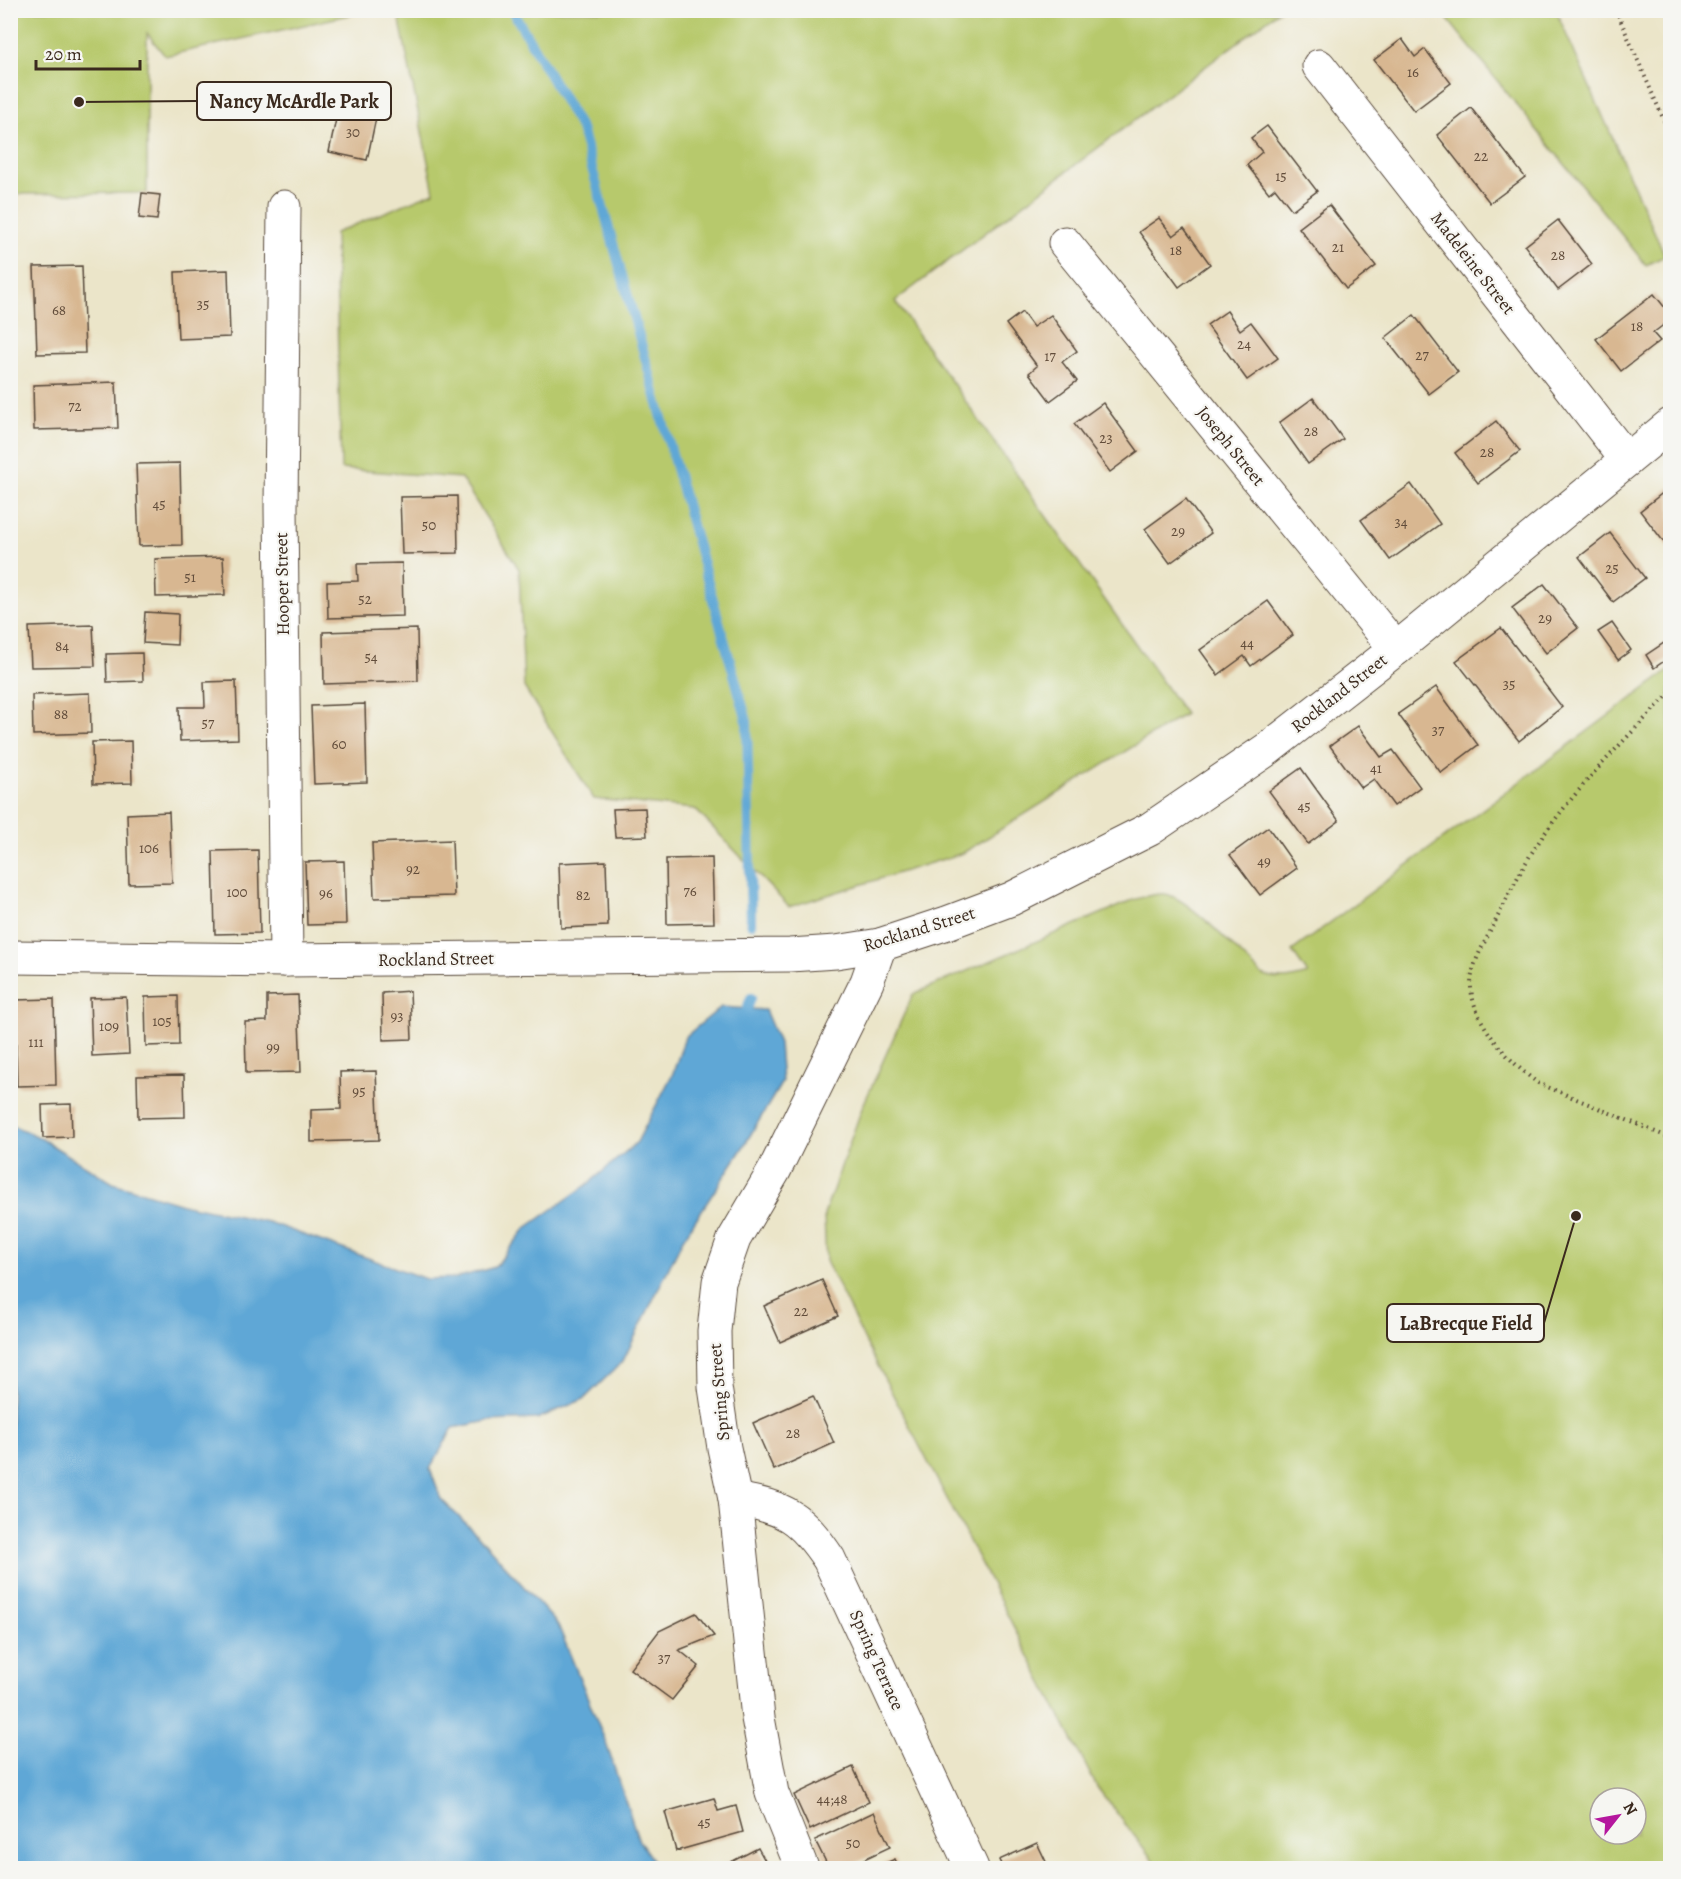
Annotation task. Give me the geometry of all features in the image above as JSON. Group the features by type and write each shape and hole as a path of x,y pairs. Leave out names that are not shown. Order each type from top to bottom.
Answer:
{"street":[{"name":"Madeleine Street","path":"1319,66 1627,460"},
{"name":"Hooper Street","path":"284,207 281,520 286,960"},
{"name":"Joseph Street","path":"1065,243 1396,649"},
{"name":"Rockland Street","path":"10,957 286,960 790,955 836,952 880,945 1011,899 1150,829 1269,748 1396,649 1671,425"},
{"name":"Spring Street","path":"802,1869 772,1793 763,1753 735,1499 724,1448 715,1387 714,1331 719,1282 734,1239 774,1171 867,982 880,945"},
{"name":"Spring Terrace","path":"735,1499 763,1503 785,1512 803,1525 829,1559 972,1869"}],"path":[{"path":"1616,10 1671,134"},
{"path":"1671,693 1584,784 1547,830 1513,885 1480,951 1473,970 1471,987 1481,1021 1524,1074 1538,1083 1671,1138"}],"green space":[{"path":"10,11 367,11 165,56 147,33 147,193 11,194"},
{"path":"398,11 1279,11 895,301 1185,714 963,853 789,907 695,809 594,799 524,687 519,569 461,478 341,469 335,233 434,192"},
{"path":"1441,11 1556,11 1665,256 1646,265"},
{"path":"1670,670 1670,1868 1159,1868 1097,1787 865,1341 826,1261 824,1215 862,1108 913,994 1133,900 1157,894 1175,898 1201,916 1262,975 1285,979 1308,974 1292,951"}],"water":[{"path":"721,1007 765,1010 779,1043 782,1082 742,1149 683,1239 623,1361 584,1399 537,1419 488,1421 453,1428 430,1469 441,1499 486,1544 558,1625 605,1740 639,1841 658,1868 11,1868 11,1125 37,1136 113,1183 186,1205 268,1222 426,1279 456,1278 495,1267 526,1228 588,1184 637,1142 673,1073 685,1037"}],"building":[{"path":"1402,39 1415,57 1425,49 1451,83 1414,111 1374,60"},
{"path":"339,105 377,113 367,160 329,152"},
{"path":"1471,108 1525,177 1490,203 1437,135"},
{"path":"1267,126 1317,191 1292,210 1275,188 1269,193 1247,165 1262,152 1251,138"},
{"path":"142,193 160,195 157,220 139,218"},
{"path":"1329,205 1376,266 1346,289 1299,228"},
{"path":"1159,218 1173,236 1184,228 1210,264 1179,287 1139,232"},
{"path":"1558,220 1592,264 1558,290 1525,246"},
{"path":"82,266 85,353 37,354 34,267"},
{"path":"228,270 230,337 178,339 175,272"},
{"path":"1654,294 1670,314 1670,320 1653,333 1660,341 1621,371 1596,339"},
{"path":"1227,311 1240,330 1251,322 1278,358 1247,380 1207,325"},
{"path":"1022,312 1033,327 1051,315 1077,351 1062,362 1077,381 1050,401 1029,373 1037,366 1006,324"},
{"path":"1414,315 1458,372 1429,394 1385,338"},
{"path":"116,382 118,428 34,430 33,385"},
{"path":"1313,398 1343,439 1308,464 1279,423"},
{"path":"1103,403 1138,451 1110,472 1074,424"},
{"path":"1496,421 1520,451 1478,483 1455,453"},
{"path":"180,463 182,545 139,546 136,464"},
{"path":"1411,484 1440,524 1390,560 1361,520"},
{"path":"1670,487 1670,550 1640,511"},
{"path":"457,496 458,553 402,554 400,497"},
{"path":"1186,499 1211,533 1170,563 1145,529"},
{"path":"1610,533 1645,578 1613,602 1579,557"},
{"path":"223,557 225,595 156,597 155,559"},
{"path":"402,563 403,616 328,618 327,582 358,581 357,564"},
{"path":"1544,584 1578,628 1546,653 1512,608"},
{"path":"1268,601 1293,635 1251,666 1244,656 1218,675 1200,650"},
{"path":"145,612 178,614 177,645 143,643"},
{"path":"1612,623 1631,650 1618,660 1598,632"},
{"path":"93,625 95,666 31,667 29,627"},
{"path":"1501,628 1562,707 1519,741 1456,661"},
{"path":"417,629 418,681 324,684 323,632"},
{"path":"1670,639 1670,657 1654,668 1646,655"},
{"path":"142,653 143,681 107,682 106,654"},
{"path":"236,681 238,739 180,741 179,707 205,707 204,682"},
{"path":"1436,687 1478,745 1441,773 1398,714"},
{"path":"90,693 91,733 33,735 32,695"},
{"path":"365,704 367,782 314,784 311,706"},
{"path":"1358,726 1381,757 1393,750 1420,787 1394,806 1374,779 1361,788 1330,746"},
{"path":"131,741 132,783 93,784 92,742"},
{"path":"1301,768 1339,821 1308,844 1269,791"},
{"path":"645,808 647,836 615,837 613,809"},
{"path":"169,812 172,883 129,884 127,814"},
{"path":"1268,827 1297,868 1260,895 1230,855"},
{"path":"452,840 454,896 374,898 372,843"},
{"path":"258,850 260,933 215,934 213,851"},
{"path":"712,858 714,923 667,924 666,859"},
{"path":"344,861 346,924 307,925 305,862"},
{"path":"606,861 608,926 561,928 559,863"},
{"path":"410,991 412,1039 383,1040 382,993"},
{"path":"298,995 301,1072 246,1073 245,1022 267,1021 267,996"},
{"path":"178,996 179,1045 146,1046 145,997"},
{"path":"126,997 129,1054 92,1056 90,998"},
{"path":"54,999 56,1085 17,1086 15,1000"},
{"path":"376,1071 379,1140 311,1142 311,1110 341,1109 340,1072"},
{"path":"184,1075 185,1117 138,1118 137,1076"},
{"path":"71,1104 72,1137 43,1138 42,1105"},
{"path":"822,1280 838,1316 780,1342 764,1306"},
{"path":"813,1396 834,1443 774,1470 753,1423"},
{"path":"696,1613 714,1636 679,1650 699,1666 672,1700 630,1669 659,1631"},
{"path":"853,1767 869,1802 810,1830 794,1795"},
{"path":"714,1798 718,1811 736,1806 743,1832 676,1851 665,1812"},
{"path":"874,1812 890,1847 845,1868 829,1868 815,1840"},
{"path":"1037,1843 1049,1868 1003,1868 999,1860"},
{"path":"758,1848 769,1868 727,1868 725,1865"},
{"path":"895,1859 899,1868 875,1868"}],"waterway":[{"path":"512,10 581,129 747,721 751,924"},
{"path":"743,1020 751,998"}],"place":[{"name":"Nancy McArdle Park","path":"79,102"},
{"name":"LaBrecque Field","path":"1576,1216"}]}
